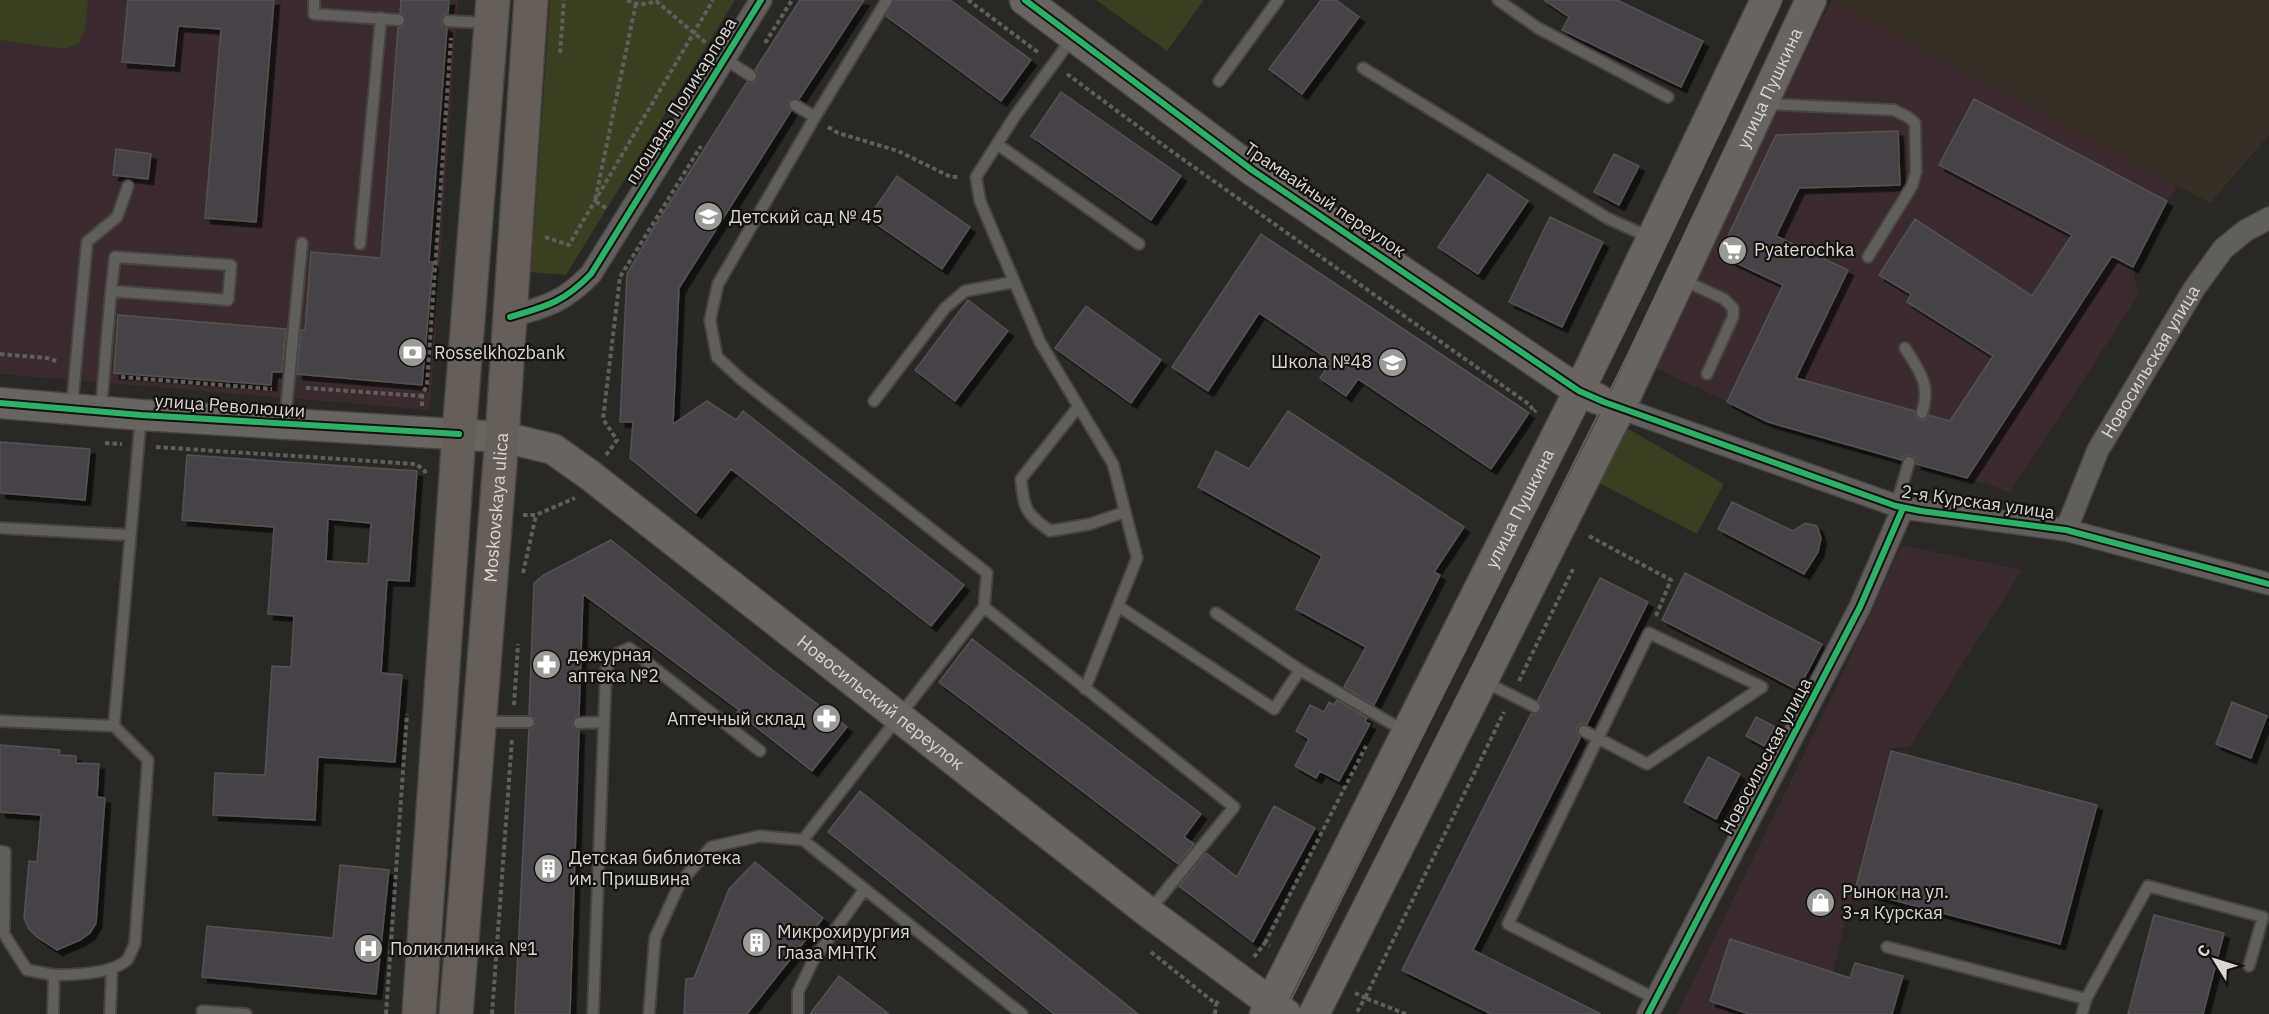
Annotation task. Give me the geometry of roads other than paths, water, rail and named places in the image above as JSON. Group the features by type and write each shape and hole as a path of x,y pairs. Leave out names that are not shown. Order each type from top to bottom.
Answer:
{"main road":[{"name":"Moskovskaya ulica","path":"456,1014 502,436 531,0"},
{"name":"улица Пушкина","path":"1274,1011 1407,732 1579,391 1766,0"},
{"name":"улица Пушкина","path":"1314,1014 1620,408 1810,0"},
{"name":"Трамвайный переулок","path":"1027,1 1252,170 1579,391 1620,408"},
{"path":"418,1014 459,434 493,12"},
{"name":"улица Революции","path":"0,403 141,415 459,434"},
{"name":"Новосильский переулок","path":"459,434 502,436 553,449 591,476 1274,1011"}],"street":[{"name":"площадь Поликарпова","path":"510,317 555,304 575,291 591,274 761,0"},
{"name":"Новосильская улица","path":"2066,530 2098,450 2194,289 2223,249 2245,231 2269,218"},
{"name":"2-я Курская улица","path":"1620,408 1899,507 2066,530 2269,585"},
{"name":"Новосильская улица","path":"1652,1007 1860,607 1899,507"}],"lane":[{"path":"315,0 314,14 399,20"},
{"path":"803,840 984,608 987,573 741,380 717,357 710,320 718,284 815,117 887,0"},
{"path":"1219,81 1278,0"},
{"path":"1498,0 1538,27 1668,97"},
{"path":"450,21 493,12"},
{"path":"360,244 381,18"},
{"path":"1072,37 976,177 980,201 1040,342 1113,464 1137,558 1085,689"},
{"path":"725,59 748,75"},
{"path":"1363,68 1607,218 1652,239"},
{"path":"1762,104 1894,110 1915,123 1915,180 1908,195 1868,257"},
{"path":"795,105 815,117"},
{"path":"997,144 1139,244"},
{"path":"86,411 76,367 87,242 117,217 128,186"},
{"path":"285,424 302,243"},
{"path":"86,411 105,375 111,291 115,257 231,265 228,300 111,291"},
{"path":"1680,278 1724,298 1733,308 1733,317 1707,374"},
{"path":"874,401 945,308 965,291 1014,282"},
{"path":"1905,348 1926,386 1926,400 1922,413"},
{"path":"1078,407 1021,478 1023,504 1033,518 1050,531 1090,524 1125,512"},
{"path":"114,726 141,415"},
{"path":"1899,507 1909,462"},
{"path":"0,528 129,535"},
{"path":"1118,606 1274,709 1300,670"},
{"path":"984,608 1234,807 1148,912"},
{"path":"1216,613 1300,670 1407,732"},
{"path":"1584,731 1597,738 1647,764 1762,687 1649,633 1597,738 1508,924 1652,1007"},
{"path":"592,1014 606,670 614,655 628,648 760,751"},
{"path":"1483,681 1535,707"},
{"path":"0,721 114,726 148,760 135,943 128,959 112,969 73,975 54,975 27,970 4,934 5,852 0,851"},
{"path":"478,722 529,722"},
{"path":"579,723 604,722"},
{"path":"649,1014 655,938 680,884 711,847 760,836 803,840 1022,1014"},
{"path":"2082,1014 2086,999 2148,886 2263,917 2248,966"},
{"path":"798,1014 798,992 814,959 864,890"},
{"path":"1887,947 2086,999"},
{"path":"110,1014 112,969"},
{"path":"53,1014 54,975"},
{"path":"202,1011 246,1014"}],"tram line":[{"path":"1284,1014 1642,296 1782,0"},
{"path":"1299,1014 1626,358 1796,0"}],"place":[{"name":"Детский сад № 45","path":"708,217"},
{"name":"Pyaterochka","path":"1733,250"},
{"name":"Rosselkhozbank","path":"413,353"},
{"name":"Школа №48","path":"1393,362"},
{"name":"дежурная аптека №2","path":"547,665"},
{"name":"Аптечный склад","path":"826,719"},
{"name":"Детская библиотека им. Пришвина","path":"548,868"},
{"name":"Рынок на ул. 3-я Курская","path":"1821,902"},
{"name":"Микрохирургия Глаза МНТК","path":"756,942"},
{"name":"Поликлиника №1","path":"369,949"}]}
